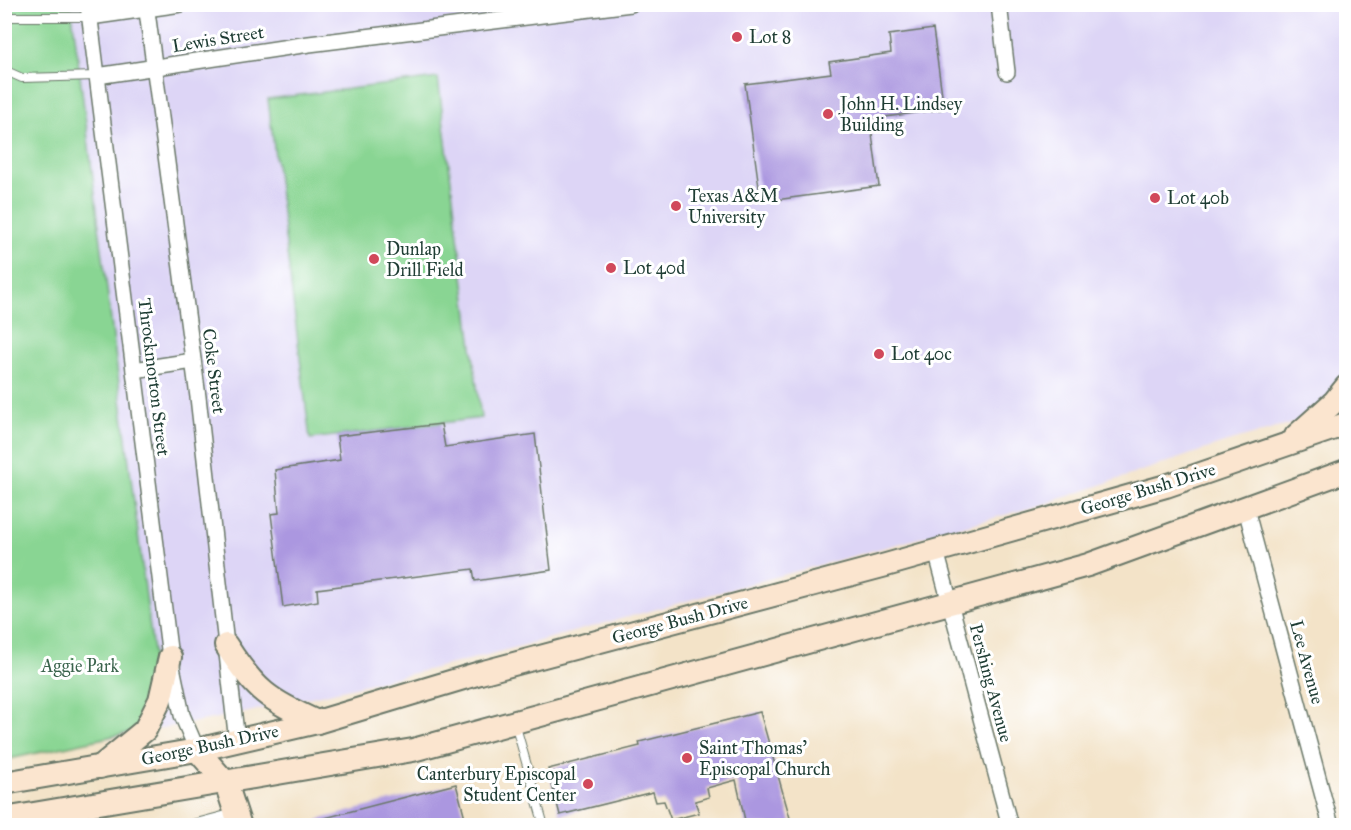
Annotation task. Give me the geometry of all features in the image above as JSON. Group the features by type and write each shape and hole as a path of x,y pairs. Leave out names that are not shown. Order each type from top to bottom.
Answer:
{"main road":[{"path":"1290,442 1347,387"},
{"name":"George Bush Drive","path":"4,783 197,750 317,722 480,673 936,551 1166,486 1347,424"},
{"name":"George Bush Drive","path":"4,819 413,750 1088,565 1347,471"},
{"path":"226,645 247,677 274,701 317,722"},
{"path":"100,767 145,730 160,700 170,657"},
{"path":"226,783 237,742"},
{"path":"197,750 226,783 238,819"}],"street":[{"path":"89,11 181,4"},
{"name":"Lewis Street","path":"97,76 309,44 631,4"},
{"path":"999,4 1007,72"},
{"name":"Coke Street","path":"147,7 157,68 193,360 237,742"},
{"name":"Throckmorton Street","path":"89,11 170,657 182,715 197,750"},
{"path":"134,369 193,360"},
{"name":"Lee Avenue","path":"1246,509 1331,825"},
{"name":"Pershing Avenue","path":"936,551 1010,825"}],"lane":[{"path":"4,17 89,11"},
{"path":"4,70 22,78 97,76"},
{"path":"515,723 544,825"},
{"path":"185,825 238,819"}],"shaded area":[{"name":"Texas A&M University","path":"5,5 1346,5 1346,408 1221,444 1045,504 465,661 244,713 62,747"}],"green space":[{"name":"Aggie Park","path":"5,5 71,5 157,683 136,731 5,760"},
{"name":"Dunlap Drill Field","path":"438,78 481,418 310,439 268,99"}],"building":[{"name":"John H. Lindsey Building","path":"933,29 944,109 870,119 879,186 761,202 745,84 831,73 829,62 891,53 889,35"},
{"path":"441,424 445,447 535,434 551,570 475,581 473,569 317,589 318,601 283,607 271,514 279,513 275,470 340,460 337,436"},
{"path":"760,712 792,825 746,825 736,780 707,788 709,797 695,801 699,813 671,820 664,801 656,802 653,792 560,815 548,769 640,746 639,742"},
{"path":"456,784 467,825 317,825 317,820"}],"place":[{"name":"Lot 8","path":"737,37"},
{"name":"John H. Lindsey Building","path":"828,114"},
{"name":"Lot 40b","path":"1155,198"},
{"name":"Texas A&M University","path":"676,206"},
{"name":"Dunlap Drill Field","path":"374,259"},
{"name":"Lot 40d","path":"611,268"},
{"name":"Lot 40c","path":"879,354"},
{"name":"Saint Thomas' Episcopal Church","path":"687,758"},
{"name":"Canterbury Episcopal Student Center","path":"588,784"}]}
